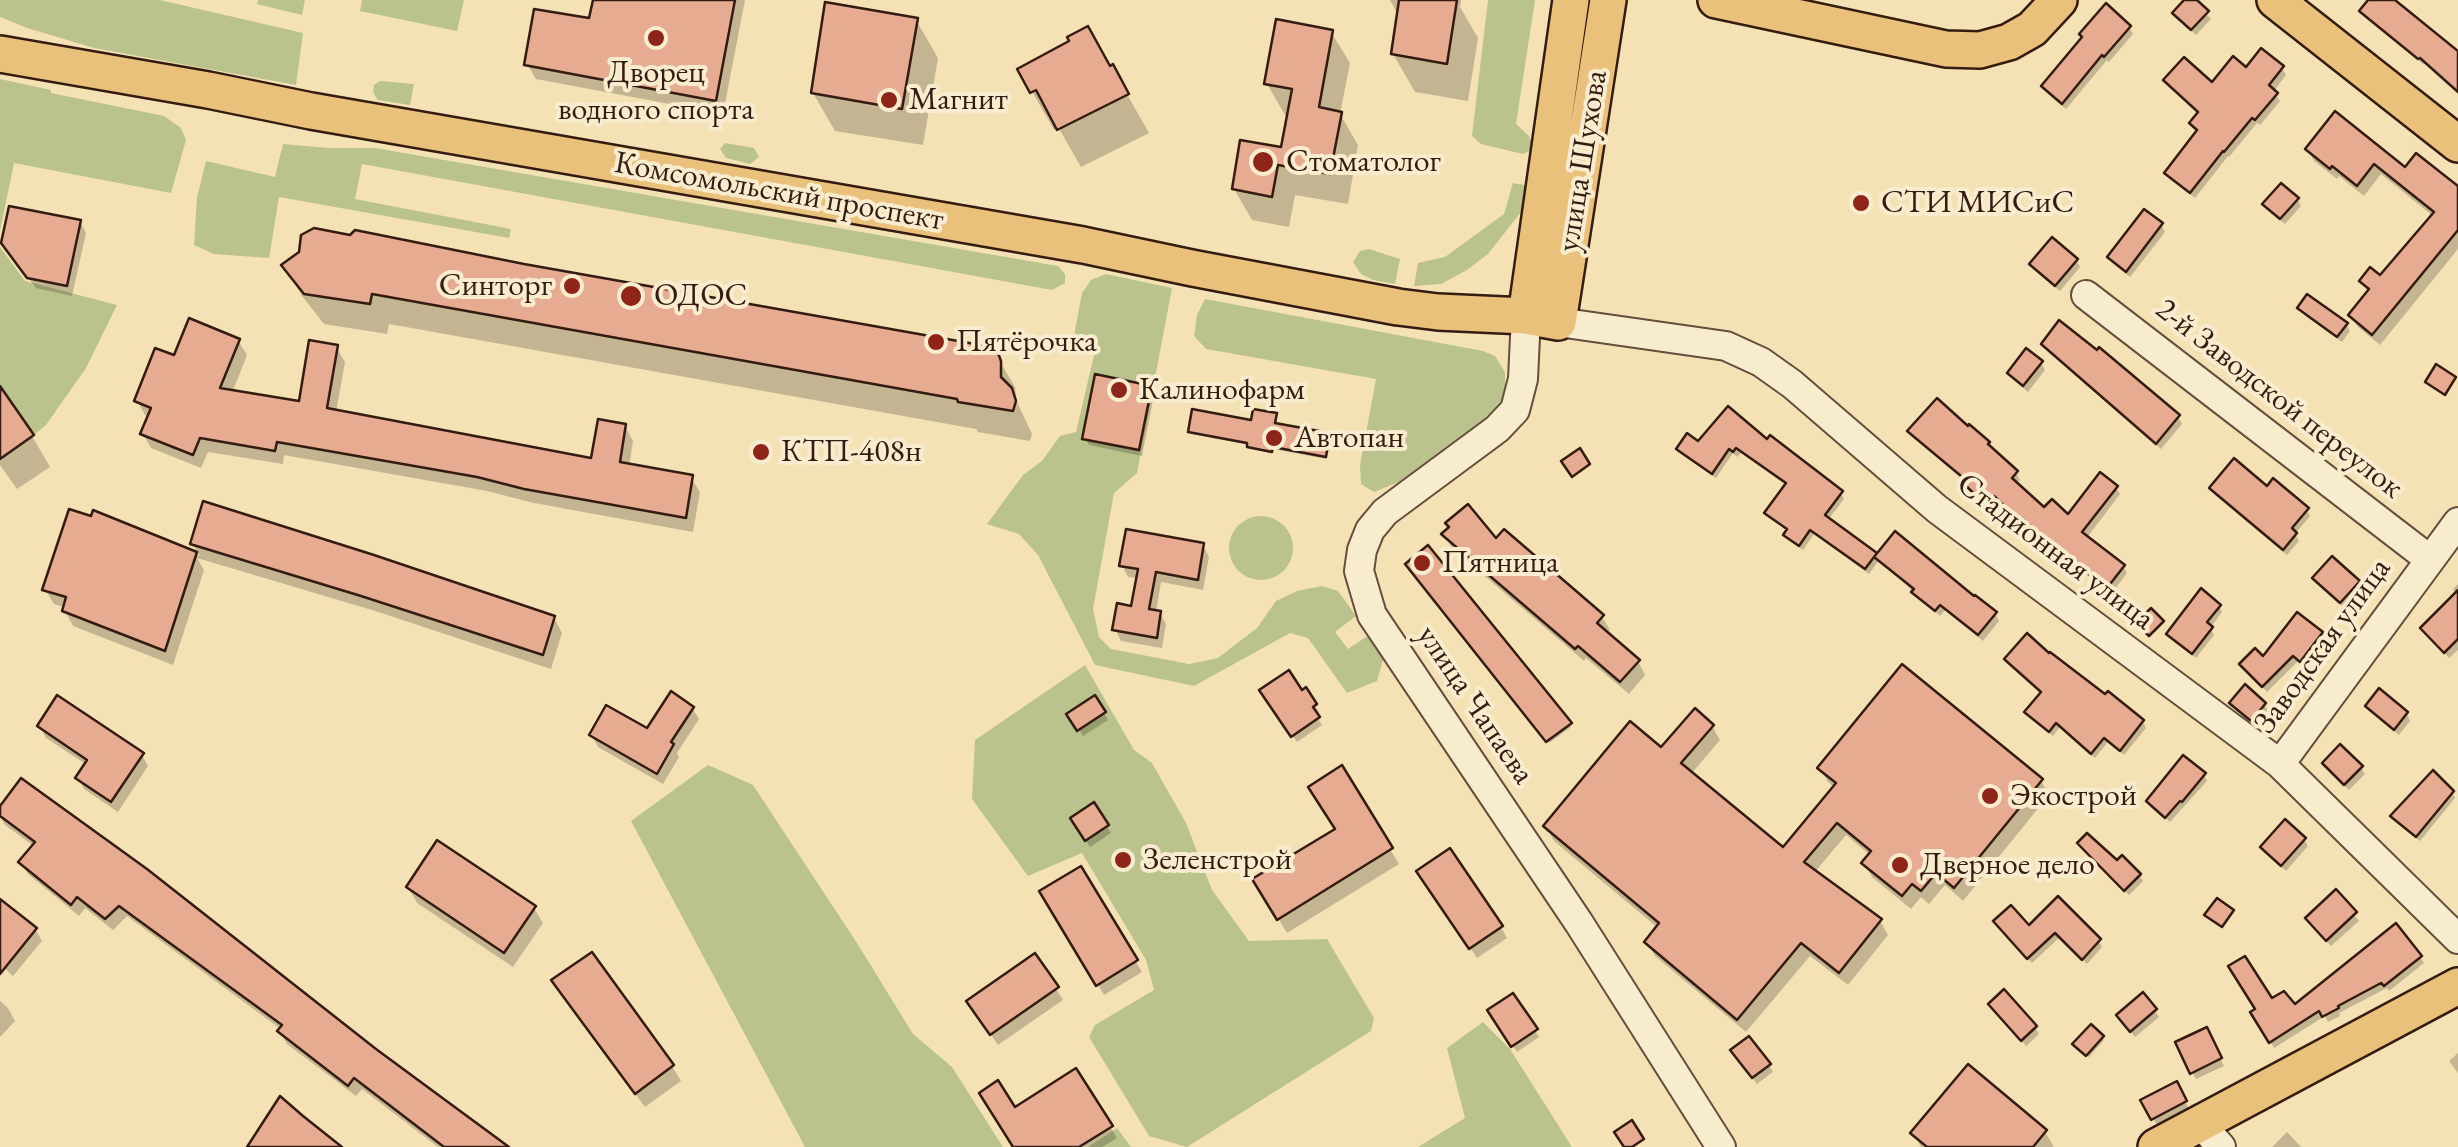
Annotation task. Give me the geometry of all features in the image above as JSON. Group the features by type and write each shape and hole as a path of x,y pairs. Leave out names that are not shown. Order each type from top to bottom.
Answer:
{"main road":[{"name":"улица Шухова","path":"1542,319 1571,0"},
{"name":"улица Шухова","path":"1542,319 1608,0"},
{"path":"1716,0 1946,49 1980,50 2009,42 2032,29 2059,0"},
{"path":"2275,0 2458,144"},
{"name":"Комсомольский проспект","path":"0,54 1066,242 1384,304 1542,319"},
{"path":"2156,1147 2211,1135 2458,986"}],"street":[{"name":"2-й Заводской переулок","path":"2086,295 2430,559"},
{"name":"Стадионная улица","path":"1542,319 1726,346 1761,362 1937,509 2280,764 2458,939"},
{"name":"улица Чапаева","path":"1542,319 1515,410 1497,429 1385,512 1370,530 1359,571 1372,616 1579,923 1721,1147"},
{"name":"Заводская улица","path":"2280,764 2458,522"}],"green space":[{"path":"0,0 160,0 303,33 296,85 94,48 0,17"},
{"path":"258,0 305,0 302,15 257,4"},
{"path":"362,0 464,0 457,31 360,11"},
{"path":"1488,0 1535,0 1516,124 1532,143 1531,150 1523,154 1481,144 1472,136"},
{"path":"0,79 164,116 181,128 186,140 171,193 14,163 0,231"},
{"path":"380,81 414,84 410,105 378,100 373,92"},
{"path":"725,143 754,148 759,157 750,164 726,158 720,149"},
{"path":"283,144 375,148 1058,266 1065,274 1065,283 1052,290 362,164 355,199 511,229 509,238 279,197 269,258 214,254 194,245 197,198 206,161 275,177"},
{"path":"1513,183 1530,186 1521,212 1488,254 1441,284 1414,286 1418,263 1445,257 1504,214"},
{"path":"0,247 25,281 117,305 86,368 46,425 34,435 0,386"},
{"path":"1369,249 1400,259 1395,284 1361,274 1353,262 1360,251"},
{"path":"1106,274 1172,288 1137,473 1114,493 1093,609 1099,637 1111,649 1189,664 1218,658 1257,628 1276,601 1322,586 1338,591 1356,616 1335,632 1348,649 1369,635 1383,660 1377,681 1347,693 1308,638 1290,633 1194,686 1095,665 1038,555 1019,534 987,524 1023,475 1042,461 1060,436 1076,432 1095,351 1073,341 1082,293 1091,280"},
{"path":"1205,299 1483,351 1495,356 1505,372 1505,403 1488,424 1409,478 1374,492 1361,484 1360,465 1376,379 1206,349 1194,336 1197,315"},
{"path":"1261,516 1283,526 1293,548 1283,570 1261,580 1239,570 1229,548 1239,526"},
{"path":"1085,665 1134,750 1152,763 1186,823 1212,890 1249,941 1327,939 1374,1018 1371,1031 1187,1147 1149,1136 1089,1037 1095,1025 1154,990 1146,960 1082,853 1028,876 972,799 975,740"},
{"path":"708,765 753,785 913,1034 952,1067 1003,1147 805,1147 631,821"},
{"path":"1483,1022 1510,1049 1572,1147 1418,1147 1465,1118 1447,1048"},
{"path":"1117,1128 1131,1147 1088,1147"}],"building":[{"name":"Дворец водного спорта","path":"593,0 735,0 716,101 524,65 534,9 589,18"},
{"path":"1399,0 1457,0 1447,64 1391,54"},
{"path":"2184,0 2197,0 2209,11 2191,30 2172,13"},
{"path":"2368,0 2395,0 2458,51 2458,92 2359,11"},
{"path":"825,2 918,18 902,109 811,93"},
{"path":"2106,3 2131,26 2062,104 2041,86"},
{"path":"1276,19 1333,30 1319,107 1342,112 1330,174 1278,165 1272,197 1232,189 1240,140 1281,147 1292,89 1264,84"},
{"path":"1088,26 1129,94 1057,130 1036,90 1030,93 1017,69"},
{"path":"2261,48 2284,66 2269,85 2278,93 2255,120 2252,118 2190,193 2164,173 2197,130 2189,123 2198,112 2163,80 2184,57 2212,82 2233,56 2246,67"},
{"path":"2335,111 2405,167 2416,153 2458,186 2458,230 2372,335 2348,315 2369,289 2359,281 2370,267 2380,275 2434,212 2374,164 2357,186 2305,149"},
{"path":"2281,183 2299,198 2280,219 2262,204"},
{"path":"9,206 81,220 67,286 27,278 1,243"},
{"path":"2144,209 2163,223 2126,272 2107,257"},
{"path":"314,228 350,235 355,230 992,347 1001,361 1001,377 1012,388 1016,401 1013,411 372,294 370,304 304,294 281,265 299,252 301,235"},
{"path":"2052,237 2078,259 2055,286 2029,264"},
{"path":"2307,294 2348,323 2337,337 2297,308"},
{"path":"189,318 240,339 220,388 299,401 309,340 338,345 327,408 591,458 598,419 626,424 620,462 693,475 686,518 277,442 275,451 200,438 193,455 140,434 151,408 134,401 155,348 174,355"},
{"path":"2059,320 2097,350 2099,347 2180,415 2156,444 2041,344"},
{"path":"2026,348 2043,361 2023,386 2007,373"},
{"path":"2436,364 2456,377 2445,395 2425,382"},
{"path":"1095,374 1152,386 1139,450 1082,439"},
{"path":"0,386 34,435 0,459"},
{"path":"1937,398 1990,442 2018,471 2012,478 2044,507 2052,499 2068,514 2100,472 2118,486 2082,532 2125,565 2107,588 2053,548 2023,519 2021,522 1994,496 1986,505 1964,484 1967,481 1907,431"},
{"path":"1728,406 1767,439 1770,435 1843,491 1825,515 1877,553 1865,569 1810,530 1799,546 1783,535 1787,529 1764,513 1786,483 1736,448 1733,452 1729,449 1712,474 1676,449 1687,433 1698,441"},
{"name":"Автопан","path":"1192,409 1251,420 1253,409 1277,413 1275,423 1330,433 1326,457 1273,447 1272,452 1188,432"},
{"path":"1580,448 1590,464 1572,477 1561,461"},
{"path":"2234,458 2267,486 2273,478 2309,508 2292,528 2297,533 2283,550 2209,488"},
{"path":"203,501 555,616 543,655 190,544"},
{"path":"1468,504 1496,538 1504,529 1604,615 1597,623 1640,660 1620,682 1578,646 1575,649 1441,534 1449,527 1445,523"},
{"path":"69,509 91,516 93,510 197,552 165,651 62,611 66,597 42,590"},
{"path":"1126,529 1204,543 1198,580 1156,572 1149,609 1161,611 1157,638 1112,630 1117,603 1131,606 1138,569 1119,566"},
{"path":"1895,531 1997,612 1978,635 1940,605 1935,611 1874,557"},
{"path":"1428,545 1572,723 1546,742 1405,564"},
{"path":"2332,556 2360,581 2340,603 2312,578"},
{"path":"2201,588 2221,605 2207,622 2213,627 2192,654 2166,634"},
{"path":"2458,590 2458,639 2444,653 2420,628"},
{"path":"2151,608 2164,621 2149,636 2136,623"},
{"path":"2297,612 2323,632 2300,662 2293,656 2262,687 2239,664 2255,648 2263,656"},
{"path":"2027,633 2144,720 2120,751 2104,738 2091,754 2056,723 2049,732 2024,712 2041,692 2004,659"},
{"path":"1902,664 2043,779 1954,888 1936,873 1921,891 1912,884 1902,896 1861,863 1871,851 1837,823 1804,862 1882,919 1839,973 1801,943 1737,1020 1644,942 1659,923 1543,826 1630,721 1661,747 1695,708 1714,725 1681,763 1783,847 1836,783 1817,768"},
{"path":"1289,670 1302,690 1306,687 1320,717 1291,737 1259,690"},
{"path":"2245,684 2266,703 2251,721 2229,703"},
{"path":"2379,688 2408,712 2394,730 2365,706"},
{"path":"671,691 694,707 671,742 674,744 657,774 589,735 606,705 647,728"},
{"path":"57,695 144,753 111,802 75,778 87,760 37,726"},
{"path":"1095,695 1106,712 1077,731 1066,714"},
{"path":"2340,744 2363,766 2344,785 2322,763"},
{"path":"2183,755 2206,773 2165,818 2146,801"},
{"path":"1342,765 1393,848 1277,920 1252,879 1335,829 1308,787"},
{"path":"2433,770 2454,791 2416,837 2390,816"},
{"path":"21,778 147,869 376,1049 509,1147 444,1147 354,1078 348,1086 277,1031 282,1025 119,906 105,919 77,897 71,905 18,862 35,842 0,816 0,806"},
{"path":"1094,802 1109,825 1085,841 1070,818"},
{"path":"2285,819 2306,838 2281,866 2260,847"},
{"path":"2087,833 2117,860 2122,855 2141,874 2124,891 2077,843"},
{"path":"437,840 536,906 504,953 406,887"},
{"path":"1450,848 1503,926 1469,949 1416,871"},
{"path":"1081,866 1138,960 1096,986 1039,891"},
{"path":"2336,889 2357,912 2326,941 2305,918"},
{"path":"2058,896 2101,939 2082,960 2055,933 2027,959 1993,921 2011,905 2029,925"},
{"path":"2217,898 2234,910 2222,927 2204,915"},
{"path":"0,899 37,928 0,974"},
{"path":"2396,923 2422,956 2384,986 2381,983 2322,1017 2319,1011 2269,1043 2250,1012 2255,1009 2228,966 2245,956 2272,998 2284,991 2295,1004"},
{"path":"592,952 674,1065 635,1094 551,980"},
{"path":"1035,953 1059,987 990,1035 966,1001"},
{"path":"2004,989 2037,1026 2021,1041 1988,1004"},
{"path":"2143,992 2157,1009 2130,1032 2116,1015"},
{"path":"1513,993 1538,1029 1511,1047 1487,1010"},
{"path":"2091,1024 2104,1036 2086,1056 2072,1044"},
{"path":"2207,1027 2222,1058 2190,1074 2175,1042"},
{"path":"1749,1036 1771,1064 1752,1078 1730,1050"},
{"path":"1968,1064 2047,1130 2033,1147 1927,1147 1910,1133"},
{"path":"1076,1068 1113,1126 1079,1147 1013,1147 979,1093 998,1080 1015,1107"},
{"path":"2177,1081 2187,1101 2151,1120 2140,1100"},
{"path":"280,1096 303,1116 342,1147 247,1147"},
{"path":"1632,1120 1644,1139 1624,1147 1614,1132"}],"place":[{"name":"Дворец водного спорта","path":"656,38"},
{"name":"Магнит","path":"889,100"},
{"name":"Стоматолог","path":"1263,162"},
{"name":"СТИ МИСиС","path":"1861,203"},
{"name":"Синторг","path":"572,286"},
{"name":"ОДОС","path":"631,296"},
{"name":"Пятёрочка","path":"936,342"},
{"name":"Калинофарм","path":"1119,390"},
{"name":"Автопан","path":"1274,438"},
{"name":"КТП-408н","path":"761,452"},
{"name":"Пятница","path":"1422,563"},
{"name":"Экострой","path":"1990,796"},
{"name":"Зеленстрой","path":"1123,860"},
{"name":"Дверное дело","path":"1900,865"}]}
